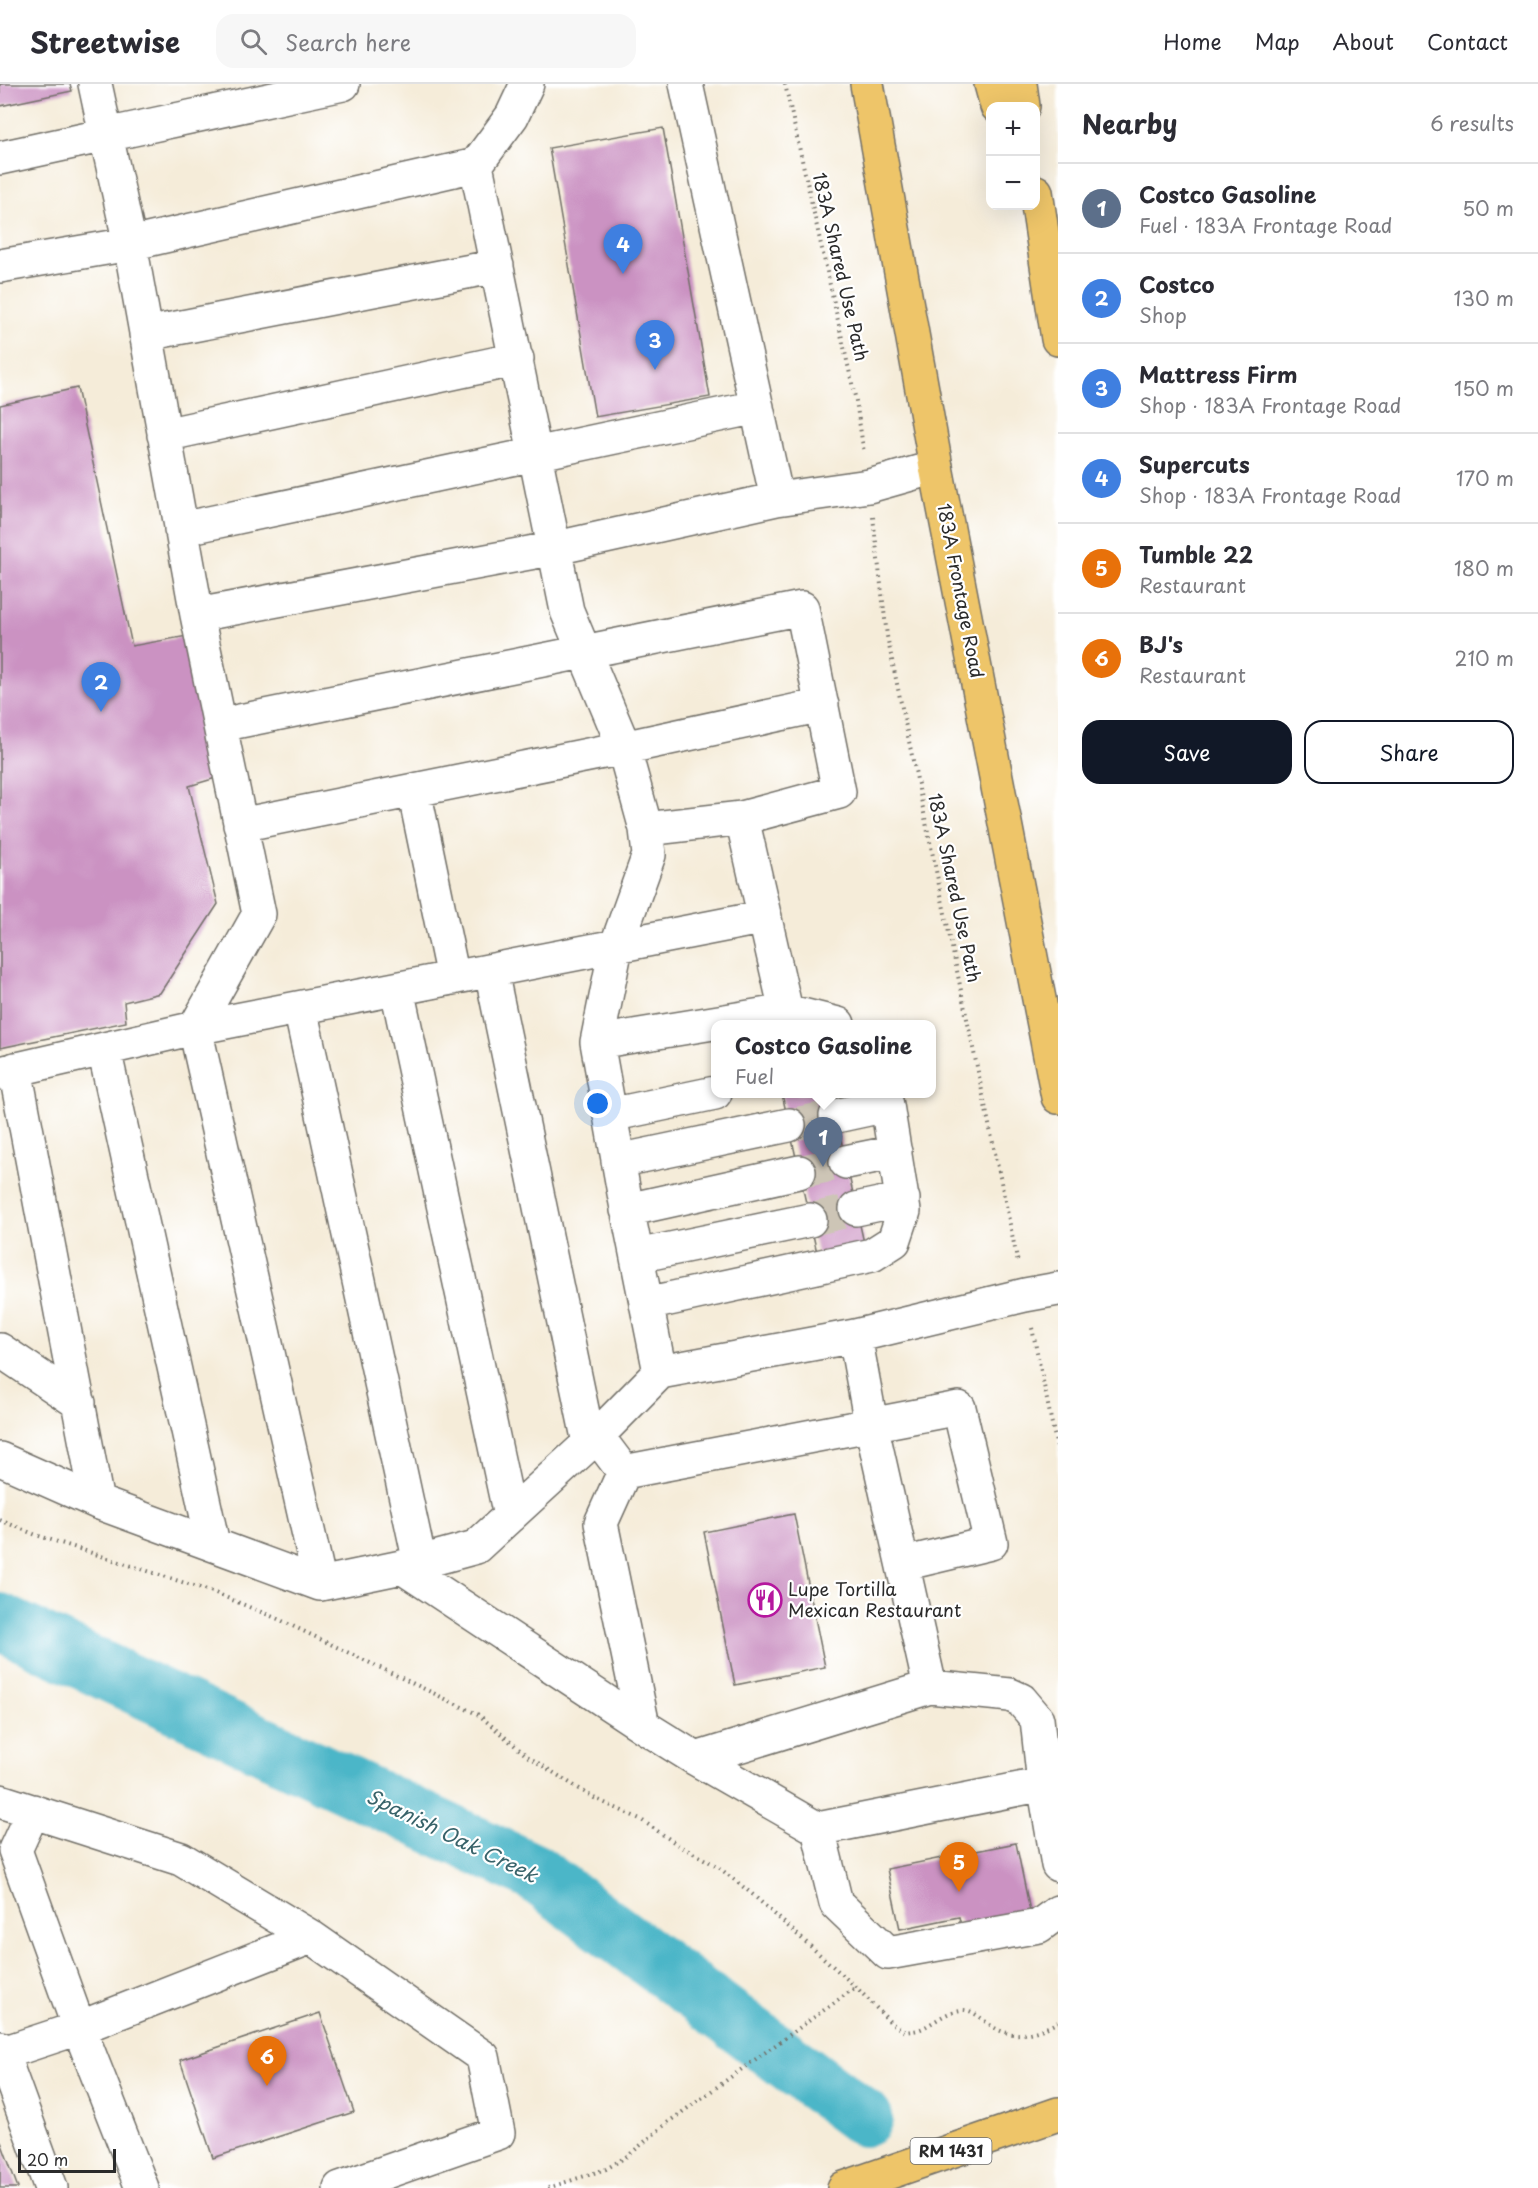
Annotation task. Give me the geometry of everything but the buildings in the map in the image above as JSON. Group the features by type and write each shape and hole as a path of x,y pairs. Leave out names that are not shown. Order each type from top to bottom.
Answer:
{"main road":[{"name":"183A Frontage Road","path":"867,84 936,466 1058,1097"},
{"path":"991,84 996,102"},
{"path":"1020,84 1022,102"},
{"path":"1025,210 1055,326"},
{"path":"1038,210 1055,326"},
{"name":"RM 1431","path":"844,2188 1058,2114"}],"lane":[{"path":"95,84 130,244 197,615 259,914 195,1028 320,1584"},
{"path":"0,158 343,84"},
{"path":"0,266 130,244 476,165 512,116 527,84"},
{"path":"686,84 777,499"},
{"path":"476,165 556,548 567,611 623,748 646,829 649,855 616,947 597,1042 627,1210 660,1372"},
{"path":"146,334 497,266"},
{"path":"164,435 517,359"},
{"path":"181,529 757,407"},
{"path":"197,615 556,548 777,499 869,486 936,466"},
{"path":"220,725 802,608 839,792 742,818 646,829"},
{"path":"240,825 623,748 822,705"},
{"path":"414,790 453,978"},
{"path":"742,818 786,1011"},
{"path":"97,1502 79,1403 8,1071 195,1028 765,917"},
{"path":"491,971 593,1439 624,1472"},
{"path":"397,989 510,1516"},
{"path":"300,1008 411,1565 643,1726 818,1829 1044,1784"},
{"path":"731,1020 786,1011 822,1020"},
{"path":"597,1042 711,1023"},
{"path":"104,1049 213,1544"},
{"path":"610,1115 711,1094"},
{"path":"646,1304 872,1255 894,1241 904,1211 886,1099 836,1116"},
{"path":"618,1161 789,1125"},
{"path":"846,1162 895,1152"},
{"path":"627,1210 800,1172"},
{"path":"856,1209 903,1199"},
{"path":"637,1257 810,1220"},
{"path":"0,1460 97,1502 320,1584 411,1565 476,1547 593,1439 660,1372 855,1336 1025,1294 1058,1289"},
{"path":"855,1336 930,1687"},
{"path":"0,1350 79,1403"},
{"path":"624,1472 960,1408 992,1543 903,1564"},
{"path":"624,1472 601,1523 643,1726"},
{"path":"696,1759 930,1687 1010,1695 1021,1700 1037,1719 1044,1784 1058,1865"},
{"path":"0,1801 181,1859 311,1937 483,2057 498,2133 340,2188"},
{"path":"33,1811 15,1850 79,2028 142,2188"},
{"path":"818,1829 836,1904 888,1953 1039,1926 1058,1912"},
{"path":"51,2188 1,2051 79,2028 311,1937"}],"path":[{"name":"183A Shared Use Path","path":"785,84 856,401 864,456"},
{"name":"183A Shared Use Path","path":"873,516 887,636 1019,1265"},
{"path":"1031,1324 1058,1453"},
{"path":"0,1520 36,1535 213,1592 278,1618 479,1715 535,1761 594,1798 640,1819 678,1845 717,1866 752,1894 856,1987 891,2023 905,2032 920,2030 944,2015 962,2010 978,2014 991,2026 1008,2035 1031,2033 1058,2022"},
{"path":"548,2188 606,2169 629,2155 667,2122 856,1987"}],"waterway":[{"name":"Spanish Oak Creek","path":"0,1622 533,1872 864,2118"}],"tunnel":[{"path":"789,1125 836,1116"},
{"path":"799,1172 846,1162"},
{"path":"810,1220 856,1209"}],"place":[{"name":"Supercuts","path":"623,274"},
{"name":"Mattress Firm","path":"655,370"},
{"name":"Costco","path":"101,712"},
{"name":"Costco Gasoline","path":"823,1167"},
{"name":"Lupe Tortilla Mexican Restaurant","path":"765,1600"},
{"name":"Tumble 22","path":"959,1892"},
{"name":"BJ's","path":"267,2086"}]}
